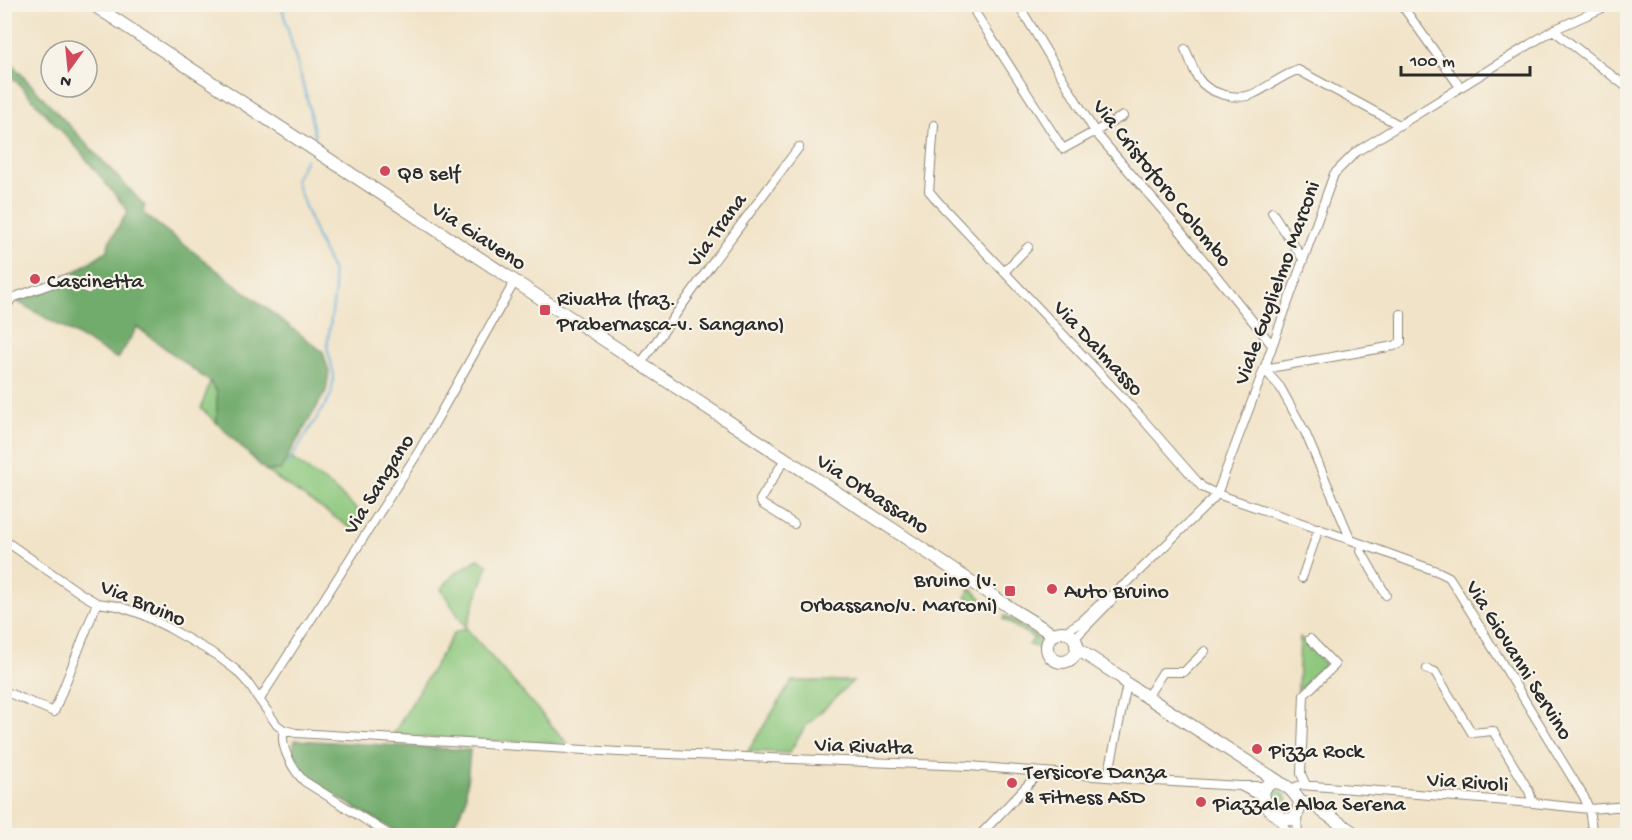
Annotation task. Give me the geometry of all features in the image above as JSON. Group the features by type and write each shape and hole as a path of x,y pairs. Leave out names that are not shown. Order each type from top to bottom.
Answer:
{"main road":[{"name":"Via Giaveno","path":"92,4 785,459"},
{"name":"Via Orbassano","path":"785,459 1015,611 1063,639 1122,678 1127,684"},
{"name":"Via Orbassano","path":"1063,639 1047,651 1052,659 1061,662 1070,659 1081,661 1127,684 1236,756 1261,777 1268,807 1277,817"},
{"path":"1063,639 1075,653 1070,659"},
{"name":"Via Orbassano","path":"1236,756 1253,764 1284,785 1298,810"},
{"path":"1265,792 1273,782 1284,785"},
{"path":"1277,817 1293,819 1298,810 1325,815 1358,836"}],"street":[{"path":"975,4 976,14 1063,149 1123,116"},
{"name":"Via Cristoforo Colombo","path":"1018,4 1095,132 1177,227 1272,345"},
{"path":"1401,4 1461,87"},
{"name":"Viale Guglielmo Marconi","path":"1063,639 1109,603 1217,494 1334,174 1356,152 1553,30 1612,4"},
{"path":"1553,30 1628,88"},
{"path":"1185,48 1199,80 1208,88 1223,94 1240,97 1252,94 1298,70 1399,125"},
{"name":"Via Dalmasso","path":"934,125 929,191 1139,415 1202,487 1351,540"},
{"name":"Via Trana","path":"641,363 799,147"},
{"path":"1272,212 1303,259"},
{"path":"1004,272 1028,247"},
{"path":"4,311 12,298 65,279 77,282 88,289"},
{"name":"Via Sangano","path":"260,699 419,451 515,281"},
{"path":"1264,369 1394,346 1401,342 1401,314"},
{"path":"1264,369 1280,387 1305,432 1351,540"},
{"name":"Via Orbassano","path":"785,459 760,500 762,504 794,524"},
{"path":"1302,578 1319,528"},
{"name":"Via Bruino","path":"4,540 97,603 118,606 141,614 216,655 236,670 260,699 277,725 284,730 282,735 294,772 304,781 391,836"},
{"name":"Via Giovanni Servino","path":"1351,540 1449,577 1584,797 1589,809 1593,836"},
{"path":"1363,544 1361,551 1386,595"},
{"path":"4,691 54,712 97,603"},
{"path":"1298,836 1298,810 1306,785 1301,774 1304,695 1335,665 1310,639"},
{"path":"1148,697 1163,672 1184,672 1205,651"},
{"path":"1427,669 1436,672 1472,733 1493,731 1529,791 1533,803"},
{"path":"1108,777 1127,684"},
{"name":"Via Rivalta","path":"284,730 296,733 619,752 969,766 1240,786 1265,792"},
{"path":"979,836 1040,772"},
{"name":"Via Rivoli","path":"1284,785 1589,809 1628,806"},
{"path":"1277,817 1290,836"}],"green space":[{"path":"5,57 39,93 39,99 44,99 145,206 143,213 323,352 329,372 326,391 280,470 266,471 217,423 217,392 210,382 137,327 118,359 16,301 67,282 73,273 108,250 109,242 128,211 78,149 5,69"},
{"path":"210,382 217,392 217,423 201,408"},
{"path":"288,456 331,486 363,515 355,531 266,471 280,470"},
{"path":"478,559 488,565 466,628 441,589 454,574"},
{"path":"970,589 985,603 983,607 966,597"},
{"path":"1005,616 1034,635 1042,644 1040,648 1029,645 1034,638 1003,619"},
{"path":"466,628 568,744 392,736 454,633"},
{"path":"1300,637 1325,664 1298,691"},
{"path":"792,681 853,681 805,727 789,753 748,751"},
{"path":"295,740 470,750 465,804 448,835 402,835 306,779 294,761"},
{"path":"1273,788 1286,796 1287,811 1275,804 1271,790"}],"waterway":[{"path":"281,4 316,141"},
{"path":"287,465 331,395 334,375 327,347 335,290 332,270 295,180 306,159"}],"place":[{"name":"Q8 self","path":"385,171"},
{"name":"Cascinetta","path":"35,279"},
{"name":"Rivalta (fraz. Prabernasca-v. Sangano)","path":"545,310"},
{"name":"Auto Bruino","path":"1052,589"},
{"name":"Bruino (v. Orbassano/v. Marconi)","path":"1010,591"},
{"name":"Pizza Rock","path":"1257,749"},
{"name":"Tersicore Danza & Fitness ASD","path":"1012,783"},
{"name":"Piazzale Alba Serena","path":"1201,802"}]}
